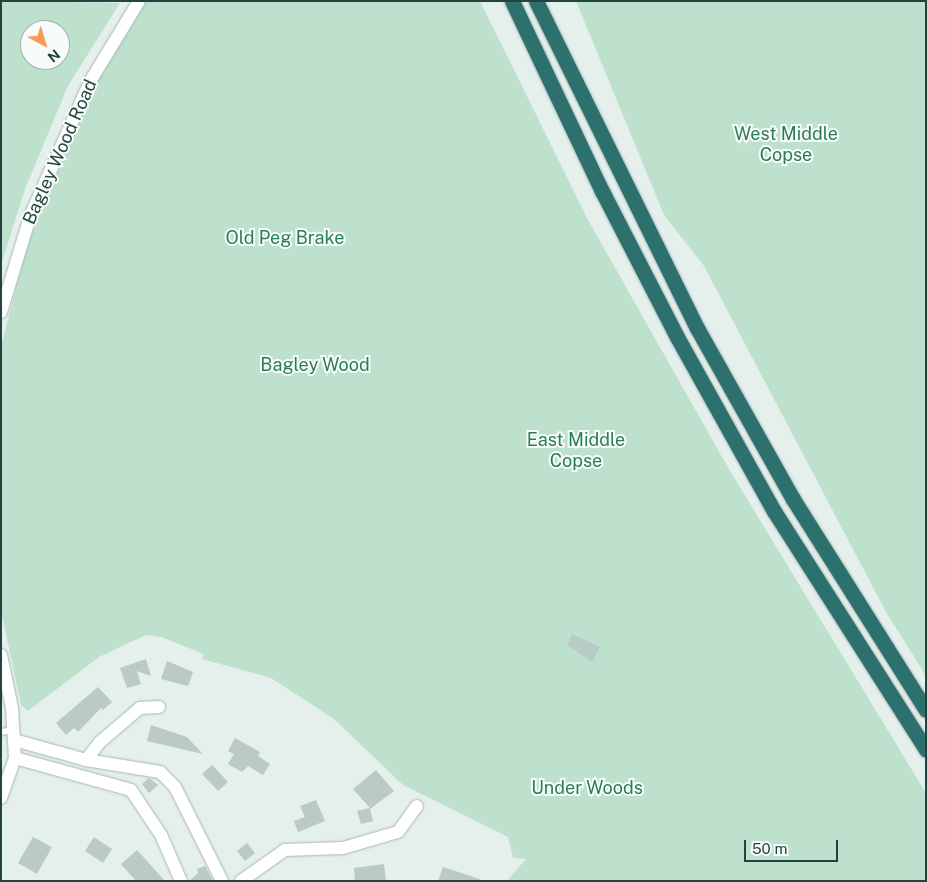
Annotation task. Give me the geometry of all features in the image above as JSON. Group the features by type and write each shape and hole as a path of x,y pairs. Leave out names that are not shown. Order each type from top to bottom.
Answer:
{"highway":[{"path":"512,1 602,191 677,337 774,511 926,750"},
{"path":"536,1 696,328 793,499 926,710"}],"street":[{"name":"Bagley Wood Road","path":"1,312 30,214 91,80 139,1"},
{"path":"1,655 9,734 15,758 1,798"},
{"path":"86,760 100,742 140,708 154,703"},
{"path":"9,734 86,760 160,772 175,788 222,881"},
{"path":"15,758 131,790 161,835 181,881"},
{"path":"241,881 285,850 343,848 398,832 417,806"}],"green space":[{"path":"1,1 120,3 68,86 25,189 1,265"},
{"name":"Bagley Wood","path":"145,1 480,1 588,220 730,471 926,793 926,881 507,881 526,859 513,858 508,837 403,785 334,719 271,678 202,659 204,654 161,637 146,635 99,657 28,711 21,705 1,610 1,347 26,248 95,83"},
{"name":"West Middle Copse","path":"576,1 926,1 926,676 886,612 704,266 664,215"}],"building":[{"path":"572,634 600,647 592,662 567,645"},
{"path":"146,659 151,676 137,671 141,684 127,688 120,668"},
{"path":"167,661 193,672 188,686 161,679"},
{"path":"98,687 112,702 103,710 101,708 78,732 74,728 66,735 56,723"},
{"path":"151,725 187,737 203,754 147,741"},
{"path":"235,738 260,752 258,756 270,764 263,775 248,766 242,772 228,764 234,754 228,751"},
{"path":"212,765 228,782 218,791 202,774"},
{"path":"376,770 394,791 370,809 373,821 361,824 357,811 370,808 353,789"},
{"path":"149,778 158,785 149,793 142,784"},
{"path":"316,800 325,821 298,832 294,821 305,817 300,806"},
{"path":"33,837 52,847 37,874 18,863"},
{"path":"94,837 112,849 103,863 85,851"},
{"path":"247,843 255,853 245,861 237,851"},
{"path":"137,850 165,881 136,881 121,864"},
{"path":"384,864 386,881 355,881 354,868"},
{"path":"205,866 213,881 189,881 198,873 197,869"},
{"path":"443,867 480,879 479,881 438,881"}],"park label":[{"name":"Old Peg Brake","path":"285,238"},
{"name":"East Middle Copse","path":"576,451"},
{"name":"Under Woods","path":"587,788"}]}
